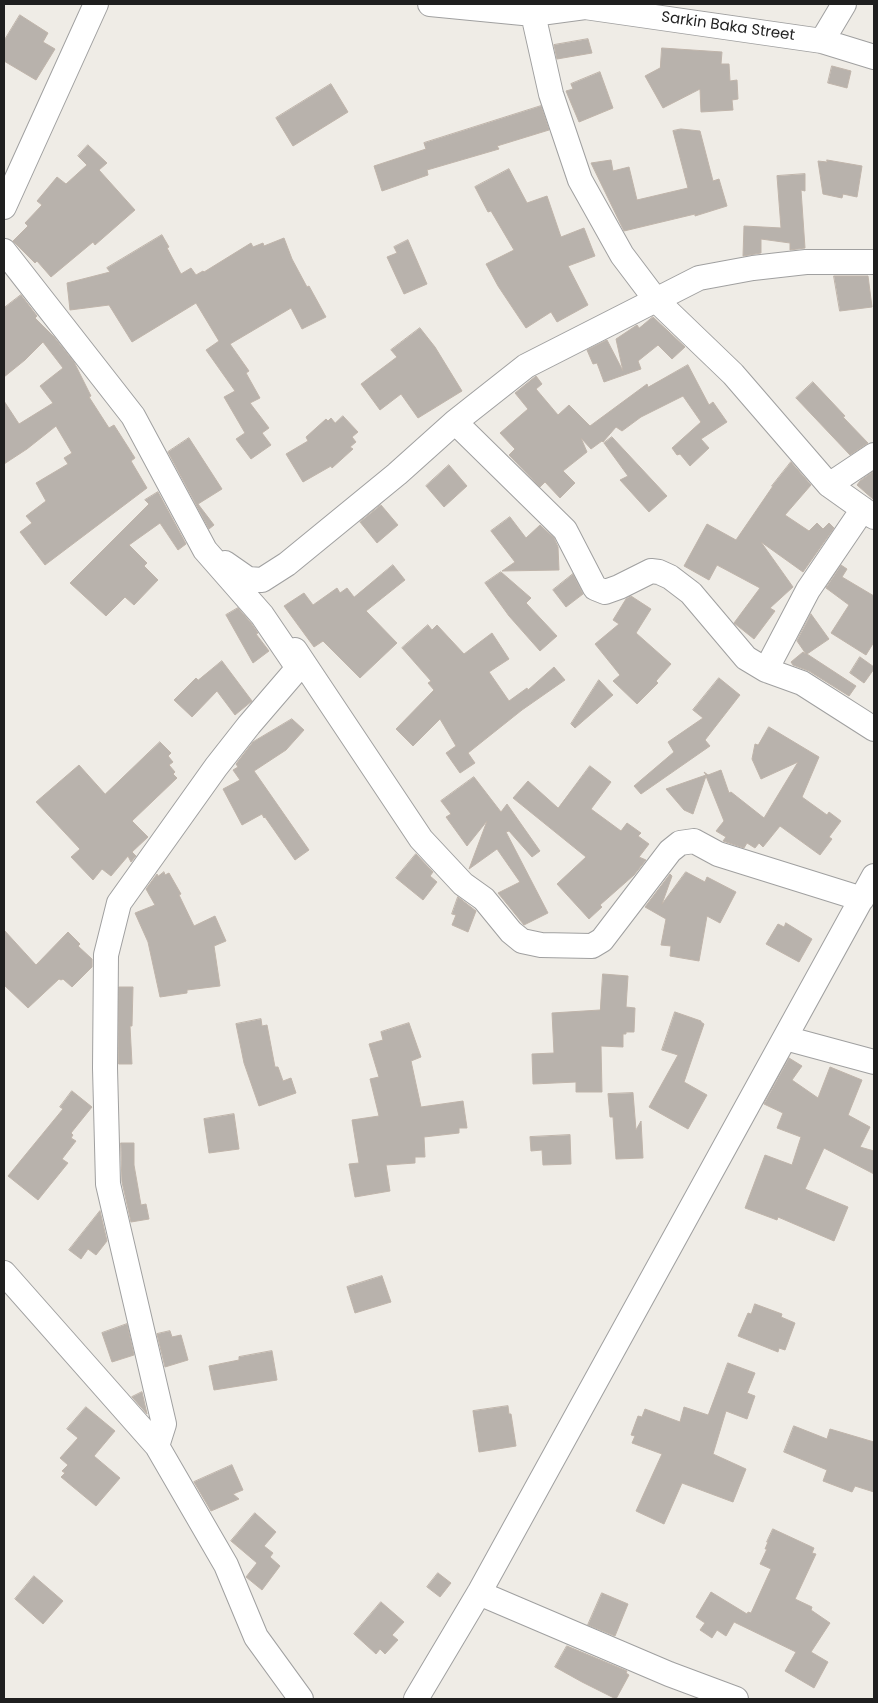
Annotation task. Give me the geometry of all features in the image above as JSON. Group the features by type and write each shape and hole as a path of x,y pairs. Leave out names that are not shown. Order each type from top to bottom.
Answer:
{"street":[{"path":"4,207 96,4"},
{"name":"Sarkin Baka Street","path":"430,4 533,14 586,6 822,40 874,57"},
{"path":"822,40 844,4"},
{"path":"533,14 551,94 580,180 622,255 656,300 733,374 829,485 869,513 808,590 766,670"},
{"path":"248,580 262,580 287,564 397,474 455,422 526,366 699,278 753,268 806,262 874,262"},
{"path":"7,263 133,416 205,550 262,615 298,668 216,767 119,903 106,955 104,1068 108,1184 164,1424 157,1446"},
{"path":"455,422 565,530 596,588 605,592 651,571 670,577 691,593 746,658 766,670 802,683 874,729"},
{"path":"829,485 874,455"},
{"path":"205,550 248,580 421,839 463,884 484,899 511,932 522,941 541,945 592,946 602,940 670,851 680,843 694,841 718,854 862,899"},
{"path":"416,1699 479,1592 874,876"},
{"path":"784,1038 874,1062"},
{"path":"4,1273 157,1446 226,1565 256,1637 301,1699"},
{"path":"479,1592 669,1674 736,1699"}],"building":[{"path":"20,15 48,33 43,42 55,49 36,80 4,61 4,41"},
{"path":"588,39 592,53 557,59 554,45"},
{"path":"662,48 722,52 721,64 729,64 730,81 737,80 738,99 732,100 733,110 701,112 700,89 663,108 645,76 660,68"},
{"path":"832,66 851,71 847,88 828,83"},
{"path":"600,72 613,108 579,122 566,91 573,89 571,84"},
{"path":"331,84 348,112 293,146 276,118"},
{"path":"541,106 549,130 497,146 499,149 427,170 428,175 382,191 374,166 426,149 424,143"},
{"path":"681,129 700,131 713,181 719,179 727,206 695,216 695,214 624,231 591,163 611,160 613,171 629,167 637,200 688,188 673,131"},
{"path":"88,145 107,163 99,170 135,210 95,245 93,242 51,277 37,261 35,263 13,241 28,226 25,223 42,205 37,201 57,177 66,184 87,165 78,156"},
{"path":"827,160 862,166 857,197 843,194 842,198 823,194 818,161 827,162"},
{"path":"509,169 527,203 547,196 561,237 584,228 595,256 568,266 588,305 557,322 551,312 526,328 486,264 514,250 491,211 488,212 475,187"},
{"path":"805,174 805,191 801,190 805,248 790,250 790,243 761,239 761,253 743,256 744,226 781,228 777,176"},
{"path":"162,235 181,274 191,268 196,275 251,243 253,247 263,243 264,246 284,238 292,259 326,317 302,329 291,308 230,344 249,371 246,373 260,398 250,403 269,428 262,433 271,445 251,459 236,439 245,433 224,397 235,391 206,350 219,341 196,303 132,342 109,305 70,310 67,283 110,272 107,268"},
{"path":"408,240 427,284 404,294 387,257 397,253 394,247"},
{"path":"834,276 868,276 872,307 840,311"},
{"path":"21,295 37,316 35,318 54,337 74,362 91,396 89,397 109,428 114,425 135,458 131,461 147,488 45,565 20,532 32,523 26,516 46,501 36,483 68,464 64,458 72,453 56,426 4,464 4,401 19,424 53,403 40,386 63,368 43,342 4,377 4,308"},
{"path":"653,317 685,347 672,359 658,345 638,361 641,369 604,382 597,363 593,364 587,350 607,340 623,371 616,339 637,325 639,328"},
{"path":"420,328 435,347 462,391 418,418 401,394 380,410 361,384 397,357 391,350"},
{"path":"688,365 709,405 713,402 727,422 701,439 709,448 690,466 672,448 701,422 683,396 641,417 622,431 616,427 603,442 591,449 581,438 587,452 563,471 575,483 560,498 545,482 540,487 509,455 515,449 500,433 528,409 515,393 536,376 542,384 536,389 558,415 569,405 590,426 647,384 648,387"},
{"path":"813,382 868,443 850,455 796,398"},
{"path":"343,416 358,432 352,437 356,442 350,447 353,449 332,468 331,466 303,482 286,454 308,441 306,437 326,419 328,421 331,418 335,423"},
{"path":"612,437 667,496 649,512 620,480 628,476 604,443"},
{"path":"189,438 222,489 198,504 214,525 209,529 168,452"},
{"path":"791,462 811,485 785,515 809,531 817,523 823,529 829,523 834,528 803,572 761,542 793,587 770,608 775,611 754,639 734,623 760,588 717,565 709,580 684,566 707,524 736,540 772,486"},
{"path":"449,465 467,486 444,507 426,486"},
{"path":"874,471 874,500 857,485"},
{"path":"158,492 186,544 178,550 160,523 129,545 147,563 144,566 158,580 134,605 125,597 106,616 70,583 149,504 145,500"},
{"path":"381,505 398,525 377,543 360,522"},
{"path":"510,517 526,538 540,525 554,538 558,547 559,570 502,571 515,562 491,531"},
{"path":"393,565 405,580 366,611 397,643 360,678 323,641 314,647 284,606 304,593 313,605 337,588 340,593 347,588 354,597"},
{"path":"841,565 847,569 842,577 874,596 874,642 866,655 831,633 849,605 826,588"},
{"path":"501,572 531,598 526,603 557,636 540,651 509,616 485,583"},
{"path":"573,574 583,594 566,607 553,590"},
{"path":"631,596 651,609 636,633 671,664 656,681 658,683 637,704 613,681 620,675 595,644 619,624 613,620 626,599"},
{"path":"238,608 251,623 258,633 256,634 269,651 253,663 226,615"},
{"path":"811,614 829,639 807,654 856,686 849,696 809,671 793,665 791,662 803,652 806,654 797,641"},
{"path":"428,625 432,630 437,625 464,654 492,633 509,659 489,672 509,701 527,688 528,690 554,667 565,680 522,710 468,753 475,763 460,773 446,753 456,746 440,719 413,746 396,729 434,690 428,683 431,681 402,648"},
{"path":"860,657 874,667 864,683 850,673"},
{"path":"222,661 252,701 235,715 217,691 192,717 174,700 196,678 198,680"},
{"path":"719,678 740,695 705,740 710,746 641,794 634,786 674,752 668,742 703,718 693,710"},
{"path":"599,680 613,695 575,728 571,724"},
{"path":"292,719 304,730 286,750 254,771 309,850 295,860 262,814 242,825 223,789 240,780 233,770 238,767 236,764 253,742"},
{"path":"769,727 819,757 802,797 827,815 829,812 841,821 829,837 832,839 820,855 780,826 763,847 759,843 755,848 747,843 744,848 723,841 726,837 716,831 724,821 706,776 693,814 684,810 666,789 706,775 704,772 708,775 721,770 729,793 731,792 764,818 798,762 761,779 752,759 755,744 758,745"},
{"path":"160,742 171,753 168,756 173,762 169,765 177,778 132,821 148,837 132,852 136,856 131,862 128,856 111,876 102,869 93,880 71,857 80,849 36,802 79,765 105,794"},
{"path":"590,766 611,782 591,809 621,831 627,823 641,833 638,836 649,844 639,857 646,860 634,875 600,905 602,907 589,919 557,884 586,857 513,798 528,781 558,808"},
{"path":"474,777 501,812 507,804 540,851 532,857 509,831 506,832 548,913 524,925 498,893 520,882 497,849 469,869 487,821 467,846 446,817 451,814 441,801"},
{"path":"416,854 433,872 430,876 437,882 423,900 396,878"},
{"path":"164,872 165,875 169,873 181,894 179,895 194,926 215,916 226,941 214,946 220,986 187,990 187,993 160,997 148,942 135,913 155,905 146,889 157,874 158,876"},
{"path":"686,872 705,882 707,877 736,892 720,923 707,916 699,961 670,956 671,946 661,945 666,919 645,907 670,874 672,876 662,904"},
{"path":"458,897 476,911 468,932 452,925 456,915 452,914"},
{"path":"786,923 812,939 799,962 766,944 778,924 784,927"},
{"path":"4,930 36,965 68,932 80,944 78,946 92,959 92,967 72,987 63,979 59,979 28,1008 4,985"},
{"path":"603,974 628,976 626,1007 635,1008 634,1032 623,1034 623,1047 601,1046 602,1092 576,1092 576,1082 533,1084 532,1054 554,1053 552,1013 600,1010"},
{"path":"119,987 133,987 132,1026 130,1026 132,1064 119,1064"},
{"path":"675,1012 701,1021 704,1024 684,1082 707,1095 688,1129 649,1107 678,1055 662,1050"},
{"path":"261,1019 262,1026 267,1025 275,1067 278,1067 283,1081 291,1078 296,1093 259,1106 244,1063 236,1024"},
{"path":"409,1023 421,1057 411,1061 421,1107 463,1101 467,1128 459,1128 459,1133 424,1137 425,1157 415,1157 415,1163 386,1165 390,1191 355,1197 349,1164 359,1163 352,1120 379,1116 370,1079 379,1077 369,1044 383,1040 381,1032"},
{"path":"789,1058 802,1066 792,1080 818,1098 830,1067 862,1080 848,1115 870,1127 860,1147 874,1151 874,1174 824,1148 805,1189 848,1207 834,1241 778,1217 777,1220 745,1208 765,1155 792,1165 801,1137 777,1128 783,1113 764,1104"},
{"path":"72,1091 92,1107 71,1133 73,1135 71,1138 76,1141 62,1159 68,1163 38,1200 8,1176 63,1109 60,1107"},
{"path":"633,1093 636,1130 641,1121 643,1158 616,1159 613,1117 610,1117 608,1094"},
{"path":"234,1114 239,1149 209,1153 204,1119"},
{"path":"570,1135 571,1164 543,1165 542,1150 531,1151 530,1137"},
{"path":"121,1143 134,1143 134,1165 141,1205 146,1204 149,1219 131,1222 122,1182"},
{"path":"100,1211 107,1241 96,1255 88,1249 81,1259 69,1250"},
{"path":"382,1276 391,1302 355,1313 347,1287"},
{"path":"755,1304 782,1314 781,1317 795,1323 785,1350 779,1348 778,1352 738,1336 748,1313 751,1314"},
{"path":"127,1324 134,1355 112,1362 102,1333"},
{"path":"170,1331 172,1337 181,1335 188,1360 165,1367 157,1334"},
{"path":"272,1351 277,1380 214,1390 209,1366 239,1360 239,1357"},
{"path":"728,1363 755,1373 747,1393 755,1396 747,1419 726,1411 713,1454 746,1469 733,1502 682,1483 664,1524 636,1511 662,1454 632,1443 635,1436 631,1435 638,1416 642,1417 645,1409 680,1422 684,1407 708,1415"},
{"path":"142,1392 147,1414 132,1397"},
{"path":"508,1406 516,1446 479,1452 473,1411"},
{"path":"86,1407 115,1431 94,1456 120,1478 96,1506 61,1477 65,1473 62,1471 68,1465 60,1458 78,1438 67,1429"},
{"path":"794,1426 827,1439 830,1429 874,1442 874,1492 855,1486 852,1492 823,1481 827,1470 784,1452"},
{"path":"232,1465 243,1490 233,1494 239,1499 211,1511 194,1482"},
{"path":"255,1513 276,1532 264,1546 273,1553 270,1557 280,1566 262,1590 246,1577 257,1563 231,1541"},
{"path":"773,1529 814,1548 812,1553 816,1554 795,1599 812,1607 811,1610 830,1623 811,1652 828,1662 814,1688 785,1671 796,1652 734,1622 726,1636 717,1630 712,1638 700,1630 705,1623 696,1617 711,1592 747,1614 748,1612 751,1613 771,1569 760,1564"},
{"path":"438,1573 451,1583 440,1597 427,1587"},
{"path":"34,1576 63,1601 43,1624 15,1599"},
{"path":"602,1593 628,1604 615,1636 588,1625"},
{"path":"381,1602 404,1622 392,1635 398,1640 385,1654 380,1649 376,1654 354,1634"},
{"path":"567,1646 627,1671 626,1673 629,1675 616,1699 555,1667"}]}
